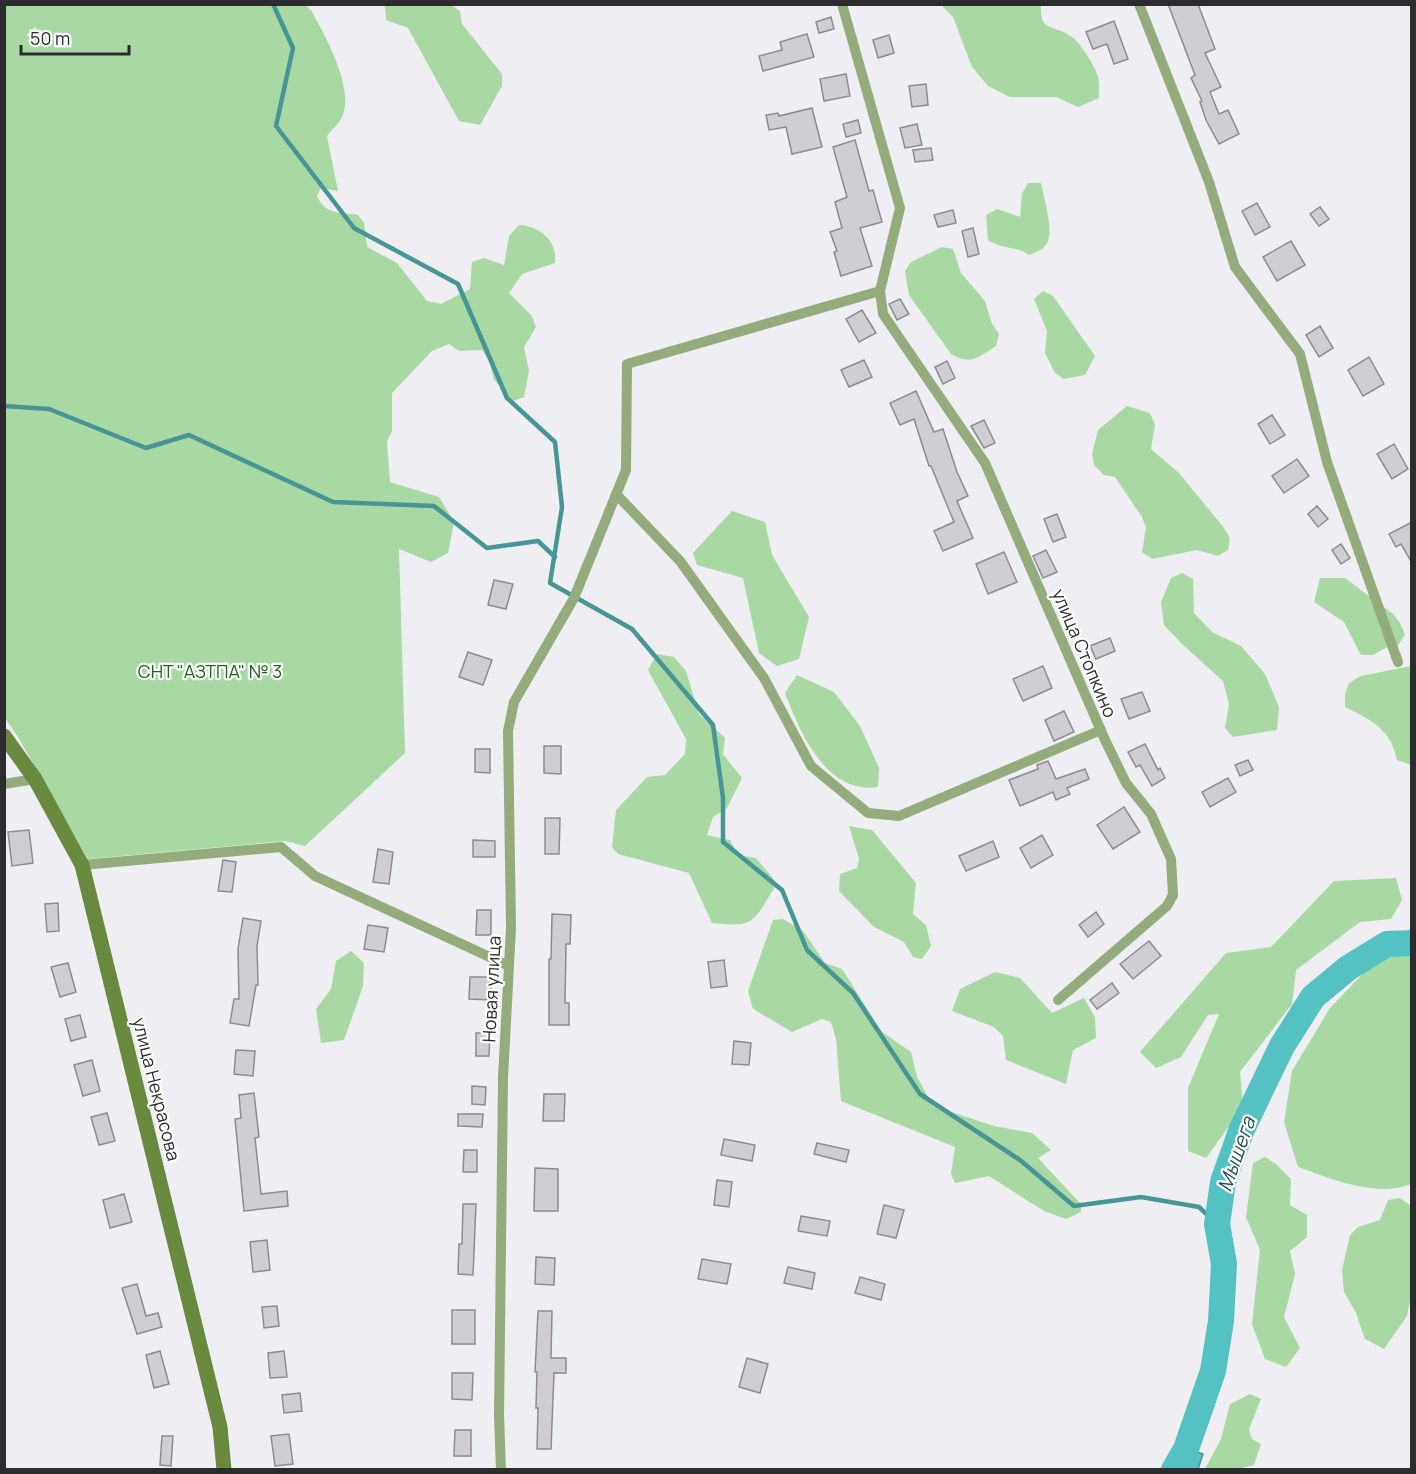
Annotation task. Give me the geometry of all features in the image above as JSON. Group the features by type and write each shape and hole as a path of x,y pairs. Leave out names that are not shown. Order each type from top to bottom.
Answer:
{"main road":[{"name":"улица Некрасова","path":"4,736 35,779 82,865 220,1427 224,1470"}],"street":[{"path":"842,4 900,208 880,291"},
{"path":"1139,4 1209,182 1235,267 1300,354 1328,462 1398,662"},
{"name":"Новая улица","path":"501,1470 499,1415 503,1078 511,928 508,731 514,702 574,598 626,470 627,364 880,291"},
{"name":"улица Стопкино","path":"880,291 884,314 985,463 1101,730 1126,783 1151,814 1171,859 1173,895 1167,906 1058,1000"},
{"path":"616,494 680,561 764,678 811,766 868,813 899,816 1101,730"},
{"path":"4,784 35,779"},
{"path":"82,865 282,847 315,876 509,966"}],"green space":[{"name":"СНТ \"АЗТПА\" № 3","path":"4,5 305,5 311,10 337,62 345,92 342,117 327,136 338,191 321,188 317,196 324,207 334,212 358,215 364,223 367,247 397,263 427,301 441,304 470,289 472,262 484,258 504,265 509,236 519,225 534,228 546,236 554,248 555,263 522,274 509,293 532,316 536,327 524,347 529,371 524,397 513,401 494,380 489,360 482,350 459,351 449,344 432,351 392,393 392,431 387,442 390,482 439,497 454,522 448,553 431,562 399,549 405,753 305,846 285,841 88,859 5,718"},
{"path":"385,5 451,5 460,11 462,24 502,74 502,86 480,125 459,121 408,28 386,20"},
{"path":"941,5 1041,5 1042,20 1048,26 1073,38 1089,58 1098,76 1099,98 1078,107 1056,97 1010,97 988,86 972,67 953,17"},
{"path":"1028,183 1041,183 1049,229 1045,246 1029,255 988,240 986,215 997,209 1020,217 1022,193"},
{"path":"942,247 953,249 961,273 985,301 992,324 999,334 996,346 975,359 958,358 951,354 909,295 905,271 911,262"},
{"path":"1043,291 1053,296 1095,356 1085,375 1064,379 1055,373 1045,353 1047,331 1034,299"},
{"path":"1127,406 1150,413 1155,425 1151,449 1179,473 1224,528 1230,538 1228,550 1218,556 1197,550 1152,559 1142,552 1146,528 1142,517 1115,477 1104,475 1094,465 1092,454 1098,430"},
{"path":"732,511 765,522 772,555 809,617 799,659 777,666 759,653 743,578 697,565 693,553"},
{"path":"1182,573 1193,579 1194,613 1212,632 1241,646 1265,674 1279,707 1277,730 1233,737 1225,728 1229,704 1223,681 1164,625 1161,602 1171,578"},
{"path":"1320,578 1345,578 1393,614 1405,635 1398,645 1391,645 1373,655 1361,655 1344,622 1314,602"},
{"path":"657,654 674,657 686,671 699,714 725,738 723,754 742,778 727,808 713,817 707,835 730,840 738,855 756,858 773,878 775,887 757,915 745,923 712,923 689,873 618,854 612,847 616,810 647,777 665,775 685,754 686,739 648,670"},
{"path":"1412,666 1411,765 1397,760 1390,740 1379,727 1345,707 1345,694 1349,683 1361,676"},
{"path":"797,675 834,692 860,726 879,768 878,787 860,787 844,781 818,758 807,742 785,693"},
{"path":"849,826 872,830 916,883 913,914 926,925 931,946 922,959 913,957 904,942 874,927 839,891 840,874 857,868 859,859"},
{"path":"1396,878 1402,900 1391,919 1360,922 1296,970 1292,1004 1240,1072 1243,1107 1206,1158 1188,1151 1188,1088 1219,1014 1208,1015 1181,1057 1156,1068 1140,1052 1226,953 1271,947 1334,881"},
{"path":"783,919 803,931 825,963 842,969 882,1032 911,1052 917,1077 933,1106 994,1126 1032,1133 1051,1150 1038,1158 1081,1204 1081,1212 1066,1219 1044,1211 989,1176 955,1183 951,1174 955,1147 841,1101 836,1039 831,1022 822,1019 792,1032 753,1009 748,991 773,920"},
{"path":"351,951 364,963 363,986 344,1040 321,1043 316,1009 331,989 336,961"},
{"path":"1405,951 1412,952 1411,1184 1398,1188 1369,1188 1298,1167 1284,1122 1292,1071 1330,1008 1377,959"},
{"path":"995,972 1020,978 1052,1013 1084,998 1095,1017 1096,1038 1073,1050 1066,1084 1006,1060 1003,1036 994,1027 952,1011 960,989"},
{"path":"1265,1157 1291,1179 1290,1205 1307,1215 1307,1237 1290,1251 1295,1274 1284,1317 1300,1348 1286,1367 1265,1359 1252,1324 1260,1250 1246,1217 1253,1163"},
{"path":"1400,1198 1411,1206 1412,1291 1407,1316 1384,1349 1365,1339 1356,1313 1344,1292 1342,1270 1350,1235 1358,1227 1380,1220 1388,1200"},
{"path":"1250,1394 1261,1399 1249,1429 1252,1439 1261,1444 1254,1465 1238,1469 1205,1469 1221,1439 1230,1404"}],"water":[{"path":"1181,1447 1203,1454 1198,1469 1169,1469"}],"building":[{"path":"1168,4 1198,4 1215,49 1205,53 1221,87 1210,92 1219,114 1228,110 1239,134 1219,144 1206,120 1200,102 1202,101 1191,78 1195,75"},
{"path":"831,17 834,29 819,33 816,22"},
{"path":"1114,21 1128,59 1114,64 1107,44 1093,49 1086,32"},
{"path":"807,34 814,57 763,71 759,56 782,50 780,42"},
{"path":"889,35 894,53 878,58 873,40"},
{"path":"846,74 850,96 824,101 820,79"},
{"path":"926,84 928,105 912,107 909,86"},
{"path":"812,108 822,147 792,154 786,127 769,130 766,115 778,113 779,116"},
{"path":"858,120 861,133 846,137 843,124"},
{"path":"917,124 922,145 905,148 900,128"},
{"path":"855,140 869,191 873,190 882,222 860,228 872,266 841,276 834,252 837,251 830,232 842,228 835,202 847,197 833,147"},
{"path":"931,148 933,160 915,162 913,150"},
{"path":"1257,203 1270,227 1255,235 1242,211"},
{"path":"1320,207 1329,219 1319,226 1310,214"},
{"path":"953,210 956,223 938,227 934,215"},
{"path":"973,228 979,254 968,257 962,231"},
{"path":"1291,241 1305,265 1277,281 1263,257"},
{"path":"900,299 909,314 897,320 889,304"},
{"path":"862,310 876,333 859,342 846,319"},
{"path":"1320,326 1333,348 1319,357 1306,335"},
{"path":"1369,357 1384,384 1363,396 1348,370"},
{"path":"864,360 872,377 849,387 841,370"},
{"path":"947,361 955,378 943,384 935,367"},
{"path":"916,391 934,432 943,429 957,472 968,496 957,501 973,538 943,551 934,531 954,522 931,466 929,466 914,419 900,425 890,403"},
{"path":"1272,415 1285,435 1270,444 1258,424"},
{"path":"984,420 995,443 984,448 971,426"},
{"path":"1394,444 1408,469 1392,479 1377,454"},
{"path":"1297,459 1309,476 1284,493 1272,476"},
{"path":"1317,506 1328,519 1318,527 1308,514"},
{"path":"1057,514 1066,537 1053,542 1044,519"},
{"path":"1412,522 1412,563 1401,544 1396,547 1389,534"},
{"path":"1341,544 1350,558 1341,564 1332,550"},
{"path":"1046,550 1057,572 1043,578 1033,556"},
{"path":"1004,552 1017,582 988,594 976,564"},
{"path":"494,580 513,584 506,609 488,605"},
{"path":"1110,638 1115,651 1096,659 1090,646"},
{"path":"468,652 492,660 483,685 459,677"},
{"path":"1043,666 1052,688 1023,701 1013,679"},
{"path":"1142,692 1150,711 1129,719 1121,699"},
{"path":"1064,711 1074,732 1054,741 1045,720"},
{"path":"1145,744 1158,770 1160,768 1165,778 1152,786 1140,765 1136,767 1128,752"},
{"path":"544,746 561,746 561,774 544,773"},
{"path":"475,749 490,749 490,773 475,772"},
{"path":"1248,760 1253,770 1240,776 1235,765"},
{"path":"1048,761 1056,779 1085,769 1089,779 1067,788 1070,794 1056,800 1053,792 1020,806 1009,780 1038,769 1037,765"},
{"path":"1228,778 1236,792 1210,807 1202,792"},
{"path":"1124,807 1140,832 1113,849 1097,825"},
{"path":"545,818 560,818 559,854 545,854"},
{"path":"29,830 33,863 12,866 8,832"},
{"path":"1042,835 1053,855 1031,868 1020,848"},
{"path":"473,840 495,841 495,857 473,857"},
{"path":"993,841 999,857 966,871 959,856"},
{"path":"378,849 393,852 389,884 373,882"},
{"path":"223,860 236,862 232,892 218,891"},
{"path":"58,903 59,931 47,932 45,904"},
{"path":"477,910 491,910 491,935 476,935"},
{"path":"1096,912 1104,924 1088,937 1079,925"},
{"path":"552,914 571,915 570,944 566,944 565,1003 569,1003 569,1025 549,1025"},
{"path":"243,918 261,921 257,946 258,985 256,985 249,1026 230,1023 234,999 239,999 238,949"},
{"path":"368,925 388,928 384,952 364,949"},
{"path":"1149,941 1161,956 1133,979 1120,964"},
{"path":"724,960 727,986 711,988 708,962"},
{"path":"68,963 76,992 60,997 51,967"},
{"path":"470,977 491,977 490,1000 469,999"},
{"path":"1112,983 1119,993 1097,1009 1090,1000"},
{"path":"80,1015 86,1037 71,1041 65,1019"},
{"path":"476,1033 490,1033 489,1056 476,1056"},
{"path":"734,1041 751,1043 749,1065 732,1064"},
{"path":"236,1050 255,1051 253,1076 234,1074"},
{"path":"92,1060 100,1091 83,1096 74,1065"},
{"path":"472,1086 486,1087 485,1105 472,1104"},
{"path":"254,1093 259,1137 255,1138 261,1194 287,1191 288,1206 244,1211 235,1119 241,1118 239,1095"},
{"path":"544,1094 565,1094 564,1121 543,1121"},
{"path":"107,1113 115,1141 99,1145 91,1117"},
{"path":"458,1114 483,1114 482,1127 458,1126"},
{"path":"724,1139 755,1145 752,1161 721,1155"},
{"path":"817,1143 849,1150 846,1162 814,1154"},
{"path":"464,1150 477,1150 477,1172 463,1172"},
{"path":"535,1168 558,1169 558,1211 534,1211"},
{"path":"717,1180 732,1182 729,1207 714,1205"},
{"path":"124,1194 132,1222 110,1228 103,1200"},
{"path":"463,1204 476,1204 473,1275 458,1274 459,1244 462,1244"},
{"path":"884,1205 904,1210 896,1238 877,1234"},
{"path":"801,1216 830,1221 827,1236 798,1231"},
{"path":"267,1240 270,1270 253,1272 250,1242"},
{"path":"536,1257 555,1258 554,1285 535,1284"},
{"path":"702,1259 731,1264 727,1284 698,1279"},
{"path":"788,1267 815,1273 812,1289 784,1283"},
{"path":"860,1277 885,1284 881,1300 855,1293"},
{"path":"137,1284 146,1316 158,1313 162,1327 137,1334 122,1288"},
{"path":"277,1306 279,1326 264,1328 262,1307"},
{"path":"452,1310 475,1310 475,1344 452,1344"},
{"path":"538,1311 552,1311 551,1358 566,1358 566,1373 554,1373 551,1449 537,1449 538,1408 536,1408 537,1372 535,1372"},
{"path":"160,1351 169,1384 154,1388 146,1355"},
{"path":"284,1351 287,1377 270,1378 268,1353"},
{"path":"747,1358 768,1364 760,1393 739,1387"},
{"path":"452,1373 473,1373 472,1400 452,1399"},
{"path":"300,1393 302,1411 284,1413 282,1395"},
{"path":"455,1430 471,1430 471,1456 454,1456"},
{"path":"289,1434 293,1464 275,1466 271,1436"},
{"path":"162,1436 173,1436 171,1466 160,1465"}],"waterway":[{"path":"273,4 293,48 276,126 354,228 458,284 507,398 555,442 562,507 550,583 632,629 713,725 723,798 723,842 782,890 807,950 853,993 920,1094 1020,1160 1074,1206 1141,1197 1199,1207 1217,1224"},
{"path":"4,406 49,409 146,448 189,435 333,502 434,506 487,548 538,541 555,557"},
{"name":"Мышега","path":"1174,1470 1186,1449 1213,1371 1221,1321 1224,1264 1217,1224 1223,1182 1241,1131 1282,1046 1313,997 1348,968 1387,944 1412,943"}]}
